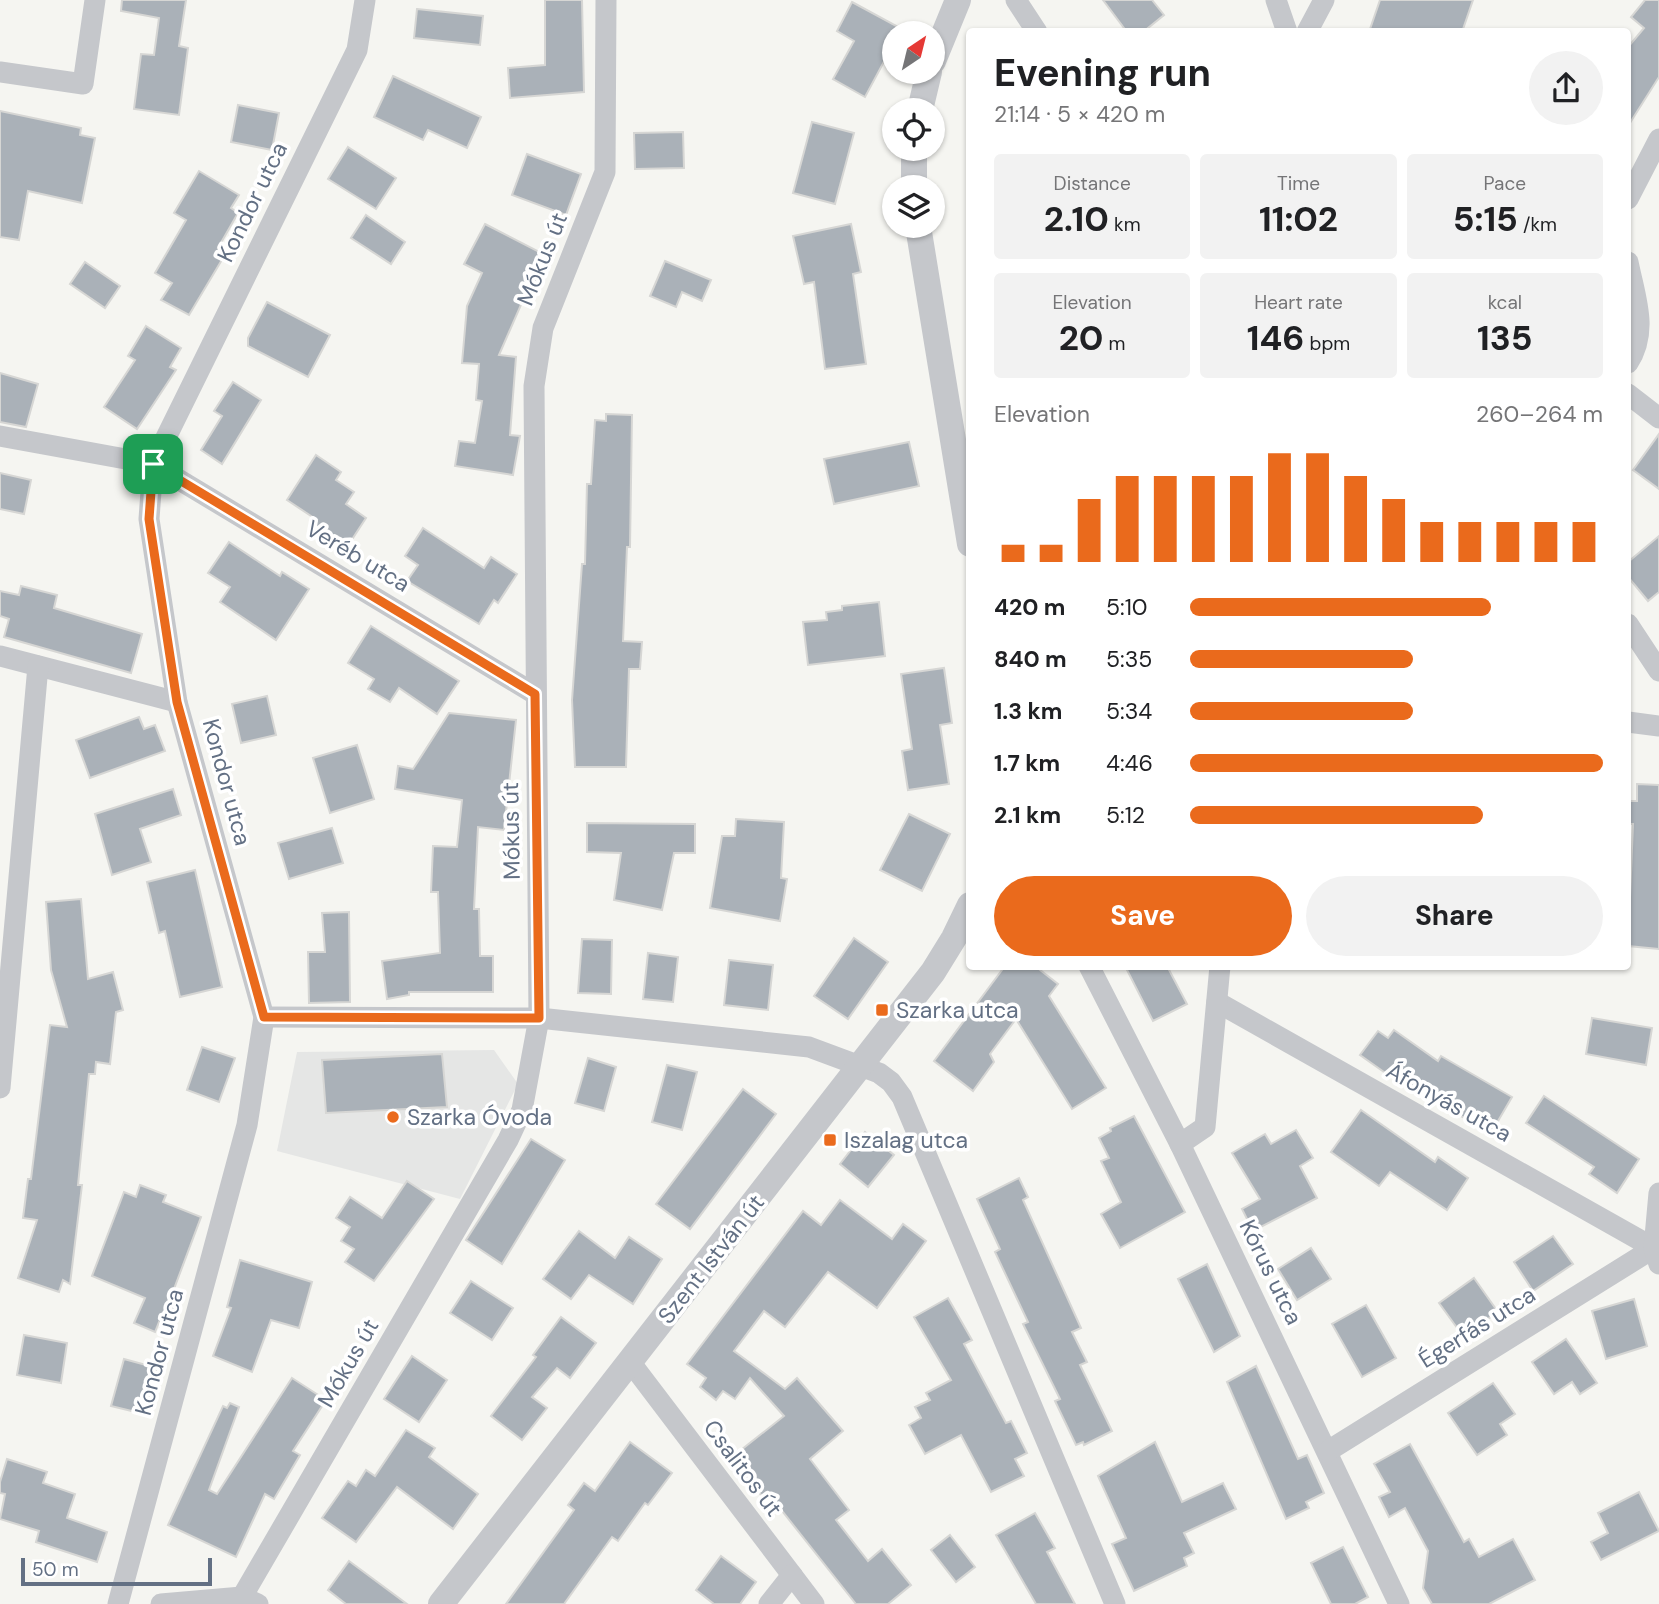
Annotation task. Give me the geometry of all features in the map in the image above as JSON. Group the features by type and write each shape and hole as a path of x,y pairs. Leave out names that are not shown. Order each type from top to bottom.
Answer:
{"street":[{"path":"0,72 83,84 95,0"},
{"name":"Kondor utca","path":"118,1604 247,1125 264,1017 177,702 149,519 153,464 357,50 365,0"},
{"name":"Mókus út","path":"250,1600 508,1140 522,1110 539,1018 534,386 543,328 606,172 606,0"},
{"path":"945,32 958,0"},
{"path":"1016,0 1034,28"},
{"path":"1276,0 1286,28"},
{"path":"1309,28 1324,0"},
{"path":"1631,193 1659,139"},
{"path":"920,238 966,520"},
{"path":"1631,277 1639,318 1639,346 1631,358"},
{"path":"1631,396 1659,418"},
{"path":"0,436 153,464"},
{"name":"Veréb utca","path":"153,464 535,694"},
{"path":"1631,629 1659,671"},
{"path":"0,656 177,702"},
{"path":"0,1088 38,666"},
{"path":"1631,722 1659,726"},
{"name":"Szent István út","path":"441,1604 933,972 966,913"},
{"name":"Kórus utca","path":"1091,970 1180,1144 1399,1604"},
{"path":"1180,1144 1205,1127 1220,970"},
{"name":"Áfonyás utca","path":"1217,1002 1657,1256"},
{"path":"264,1017 539,1018 809,1048 862,1065 891,1082 902,1097 1115,1604"},
{"path":"1657,1256 1659,1193"},
{"name":"Égerfás utca","path":"1328,1451 1657,1256"},
{"name":"Csalitos út","path":"631,1363 814,1604"},
{"path":"769,1604 792,1575"},
{"path":"161,1604 250,1600"}],"shaded area":[{"name":"Szarka Óvoda","path":"494,1050 518,1084 460,1199 277,1151 297,1052"}],"building":[{"path":"122,0 186,0 179,46 188,48 179,115 134,109 141,54 154,55 159,18 121,11"},
{"path":"545,0 582,0 584,92 510,98 508,68 545,65"},
{"path":"1103,0 1152,0 1164,15 1148,28 1124,28"},
{"path":"1380,0 1473,0 1463,28 1370,28"},
{"path":"1645,0 1659,0 1659,77 1631,121 1631,43 1644,28 1631,17"},
{"path":"852,2 887,21 882,21 882,65 865,97 833,79 854,41 837,31"},
{"path":"417,9 483,16 480,45 414,38"},
{"path":"393,76 481,117 467,148 428,130 423,140 374,117"},
{"path":"238,105 279,113 272,150 231,142"},
{"path":"0,111 81,128 80,135 95,138 82,203 28,191 19,240 0,237"},
{"path":"812,122 854,133 835,204 793,193"},
{"path":"683,132 684,168 635,169 634,133"},
{"path":"348,147 396,178 376,209 328,179"},
{"path":"527,154 581,174 566,215 512,195"},
{"path":"199,171 239,195 231,208 238,213 218,248 226,253 189,315 161,300 172,283 155,273 186,220 174,213"},
{"path":"366,215 405,242 391,264 351,238"},
{"path":"485,224 549,257 534,286 530,284 499,355 516,357 510,435 520,436 513,475 455,466 459,441 475,443 482,401 476,400 479,364 462,363 467,306 482,273 464,264"},
{"path":"851,224 861,272 853,274 866,364 825,369 814,282 804,284 793,236"},
{"path":"665,261 711,280 702,301 682,292 676,307 650,296"},
{"path":"85,262 120,286 105,308 70,284"},
{"path":"267,302 330,335 308,377 248,346 248,338"},
{"path":"146,326 181,348 170,367 176,370 137,429 104,407 135,360 128,356"},
{"path":"0,373 38,384 26,427 0,422"},
{"path":"233,382 261,400 222,464 201,450 222,416 214,411"},
{"path":"606,414 632,415 630,547 627,547 623,641 642,642 640,669 629,669 626,767 575,767 572,700 582,564 585,564 587,484 591,484 595,420 606,421"},
{"path":"1659,434 1659,489 1633,470"},
{"path":"909,442 919,486 834,504 824,459"},
{"path":"316,455 341,472 336,480 354,492 346,504 366,518 345,550 312,528 317,520 287,500"},
{"path":"0,473 31,480 24,514 0,509"},
{"path":"423,528 484,568 491,557 517,574 498,603 494,600 479,624 407,581 418,565 405,556"},
{"path":"1659,536 1659,592 1648,601 1631,581 1631,559"},
{"path":"229,542 280,576 282,572 309,589 276,640 220,602 230,587 208,573"},
{"path":"21,586 57,595 54,608 142,634 131,673 4,637 9,619 0,616 0,591 19,595"},
{"path":"879,602 885,656 808,665 803,622 827,620 826,612 842,610 842,606"},
{"path":"371,626 459,681 437,714 399,688 390,702 368,689 374,679 348,663"},
{"path":"944,668 952,723 940,725 949,784 908,790 902,751 912,749 901,674"},
{"path":"267,696 276,735 241,743 232,704"},
{"path":"449,713 516,720 504,830 478,827 474,909 479,909 480,956 493,956 493,992 409,992 409,995 387,999 382,961 440,953 438,892 431,892 433,846 457,847 462,800 395,789 398,766 413,769"},
{"path":"139,717 144,729 155,725 165,751 90,778 76,740"},
{"path":"357,745 374,799 330,813 313,758"},
{"path":"1637,784 1659,785 1659,949 1631,946 1631,801 1637,801"},
{"path":"173,789 181,815 140,829 151,862 112,875 95,814"},
{"path":"909,814 950,834 922,891 880,870"},
{"path":"736,819 784,822 781,878 787,879 780,921 710,908 722,836 735,836"},
{"path":"587,823 695,824 695,853 674,853 662,910 614,900 621,853 587,852"},
{"path":"332,828 343,863 289,879 278,843"},
{"path":"195,870 222,987 180,997 165,931 159,933 147,882"},
{"path":"81,899 88,979 113,972 123,1010 116,1012 110,1064 96,1062 95,1074 89,1074 78,1185 82,1185 70,1284 63,1280 59,1292 18,1278 37,1220 23,1218 28,1179 31,1179 50,1025 67,1027 51,970 46,902"},
{"path":"349,912 350,1002 309,1003 308,952 325,952 322,913"},
{"path":"854,938 888,962 848,1019 814,996"},
{"path":"582,939 612,940 611,994 578,993"},
{"path":"648,953 678,957 673,1002 643,999"},
{"path":"729,960 773,965 768,1010 724,1005"},
{"path":"1002,970 1040,970 1058,984 1049,996 1106,1088 1072,1109 1016,1019 990,1054 994,1062 973,1091 934,1061"},
{"path":"1127,970 1169,970 1187,1004 1153,1021"},
{"path":"1592,1018 1652,1028 1646,1065 1586,1054"},
{"path":"1394,1030 1438,1061 1441,1056 1512,1097 1491,1133 1391,1077 1360,1055 1378,1031 1388,1038"},
{"path":"202,1047 235,1058 219,1102 187,1090"},
{"path":"442,1054 447,1107 326,1113 322,1060"},
{"path":"588,1058 616,1067 604,1111 575,1103"},
{"path":"667,1065 697,1072 682,1130 652,1122"},
{"path":"743,1089 776,1114 690,1229 656,1204"},
{"path":"1544,1096 1639,1159 1617,1193 1589,1174 1594,1167 1526,1123"},
{"path":"1361,1110 1435,1162 1438,1157 1468,1178 1447,1210 1390,1172 1379,1186 1331,1152"},
{"path":"1134,1116 1185,1212 1120,1248 1101,1214 1121,1202 1101,1161 1109,1158 1099,1138 1111,1131 1110,1128"},
{"path":"1296,1130 1313,1158 1300,1166 1317,1198 1253,1231 1242,1209 1260,1199 1232,1153 1265,1134 1271,1144"},
{"path":"865,1132 894,1155 868,1187 840,1164"},
{"path":"531,1139 565,1160 502,1264 466,1240"},
{"path":"1019,1178 1028,1197 1023,1200 1081,1328 1072,1332 1087,1362 1080,1365 1112,1431 1084,1445 1083,1442 1076,1445 1055,1401 1060,1399 1023,1324 1028,1322 995,1252 1000,1249 977,1199"},
{"path":"407,1181 434,1199 374,1281 345,1262 354,1249 341,1241 350,1227 336,1218 350,1197 382,1218"},
{"path":"140,1185 166,1195 163,1202 201,1217 174,1289 183,1292 169,1326 159,1322 155,1332 134,1323 145,1298 92,1276 124,1192 136,1197"},
{"path":"840,1200 892,1239 903,1224 926,1241 877,1308 828,1272 785,1327 764,1311 734,1351 785,1389 797,1378 843,1431 810,1459 849,1510 836,1520 868,1561 882,1549 911,1585 888,1604 856,1604 771,1497 766,1501 731,1458 784,1416 750,1378 735,1399 723,1391 716,1400 700,1387 706,1378 687,1364 803,1211 821,1225"},
{"path":"579,1231 615,1258 629,1237 662,1259 633,1304 589,1275 571,1299 543,1279"},
{"path":"1553,1236 1573,1264 1533,1291 1514,1262"},
{"path":"1311,1248 1331,1279 1297,1300 1278,1269"},
{"path":"240,1260 312,1282 299,1328 271,1320 252,1372 213,1356 231,1308 227,1307"},
{"path":"1207,1264 1240,1336 1214,1352 1178,1279"},
{"path":"1474,1278 1498,1312 1463,1336 1439,1303"},
{"path":"471,1281 513,1308 492,1340 450,1313"},
{"path":"948,1298 972,1340 964,1344 1006,1423 1011,1421 1027,1453 1015,1459 1024,1476 991,1492 961,1435 925,1454 909,1425 921,1418 915,1407 930,1400 926,1393 951,1380 914,1317"},
{"path":"1634,1299 1647,1346 1606,1359 1592,1311"},
{"path":"1366,1305 1396,1358 1362,1377 1332,1324"},
{"path":"561,1317 596,1343 570,1378 557,1368 532,1397 547,1408 522,1440 491,1416 536,1357 533,1355"},
{"path":"24,1335 67,1343 61,1383 17,1375"},
{"path":"1566,1339 1597,1383 1580,1394 1572,1382 1554,1394 1532,1362"},
{"path":"412,1356 447,1380 419,1422 384,1399"},
{"path":"124,1359 157,1368 144,1414 111,1406"},
{"path":"1256,1366 1298,1459 1307,1455 1324,1493 1306,1502 1309,1508 1286,1519 1227,1382"},
{"path":"292,1378 326,1400 293,1451 300,1455 274,1499 265,1494 236,1557 168,1525 223,1406 227,1408 230,1403 239,1407 209,1490 217,1494"},
{"path":"1493,1383 1515,1414 1500,1424 1507,1435 1477,1455 1448,1413"},
{"path":"406,1430 435,1448 429,1457 478,1494 453,1529 397,1487 356,1542 322,1518 348,1481 356,1486 366,1470 375,1476"},
{"path":"630,1442 672,1473 648,1505 645,1503 618,1541 612,1537 564,1604 506,1604 574,1510 568,1505 584,1483 595,1491"},
{"path":"1155,1442 1182,1502 1223,1483 1236,1509 1184,1533 1194,1553 1184,1558 1187,1566 1134,1591 1112,1544 1126,1538 1098,1476"},
{"path":"1410,1444 1464,1542 1469,1539 1479,1557 1513,1539 1535,1580 1489,1604 1432,1604 1423,1588 1428,1551 1405,1508 1389,1517 1379,1497 1390,1492 1374,1464"},
{"path":"7,1459 47,1472 43,1483 75,1494 67,1518 107,1532 97,1562 36,1542 39,1531 0,1519 5,1494 0,1493 0,1482"},
{"path":"1639,1492 1659,1531 1601,1560 1591,1542 1608,1533 1598,1513"},
{"path":"1035,1513 1055,1548 1047,1552 1075,1604 1036,1604 996,1535"},
{"path":"950,1535 975,1567 956,1582 931,1550"},
{"path":"1343,1547 1368,1597 1355,1604 1331,1604 1311,1563"},
{"path":"721,1556 756,1582 740,1604 714,1604 696,1590"},
{"path":"349,1561 407,1604 346,1604 328,1590"}],"place":[{"name":"Szarka utca","path":"882,1010"},
{"name":"Szarka Óvoda","path":"393,1117"},
{"name":"Iszalag utca","path":"830,1140"}],"route":[{"path":"153,464 535,694 539,1018 264,1017 177,702 149,519 153,464"}]}
